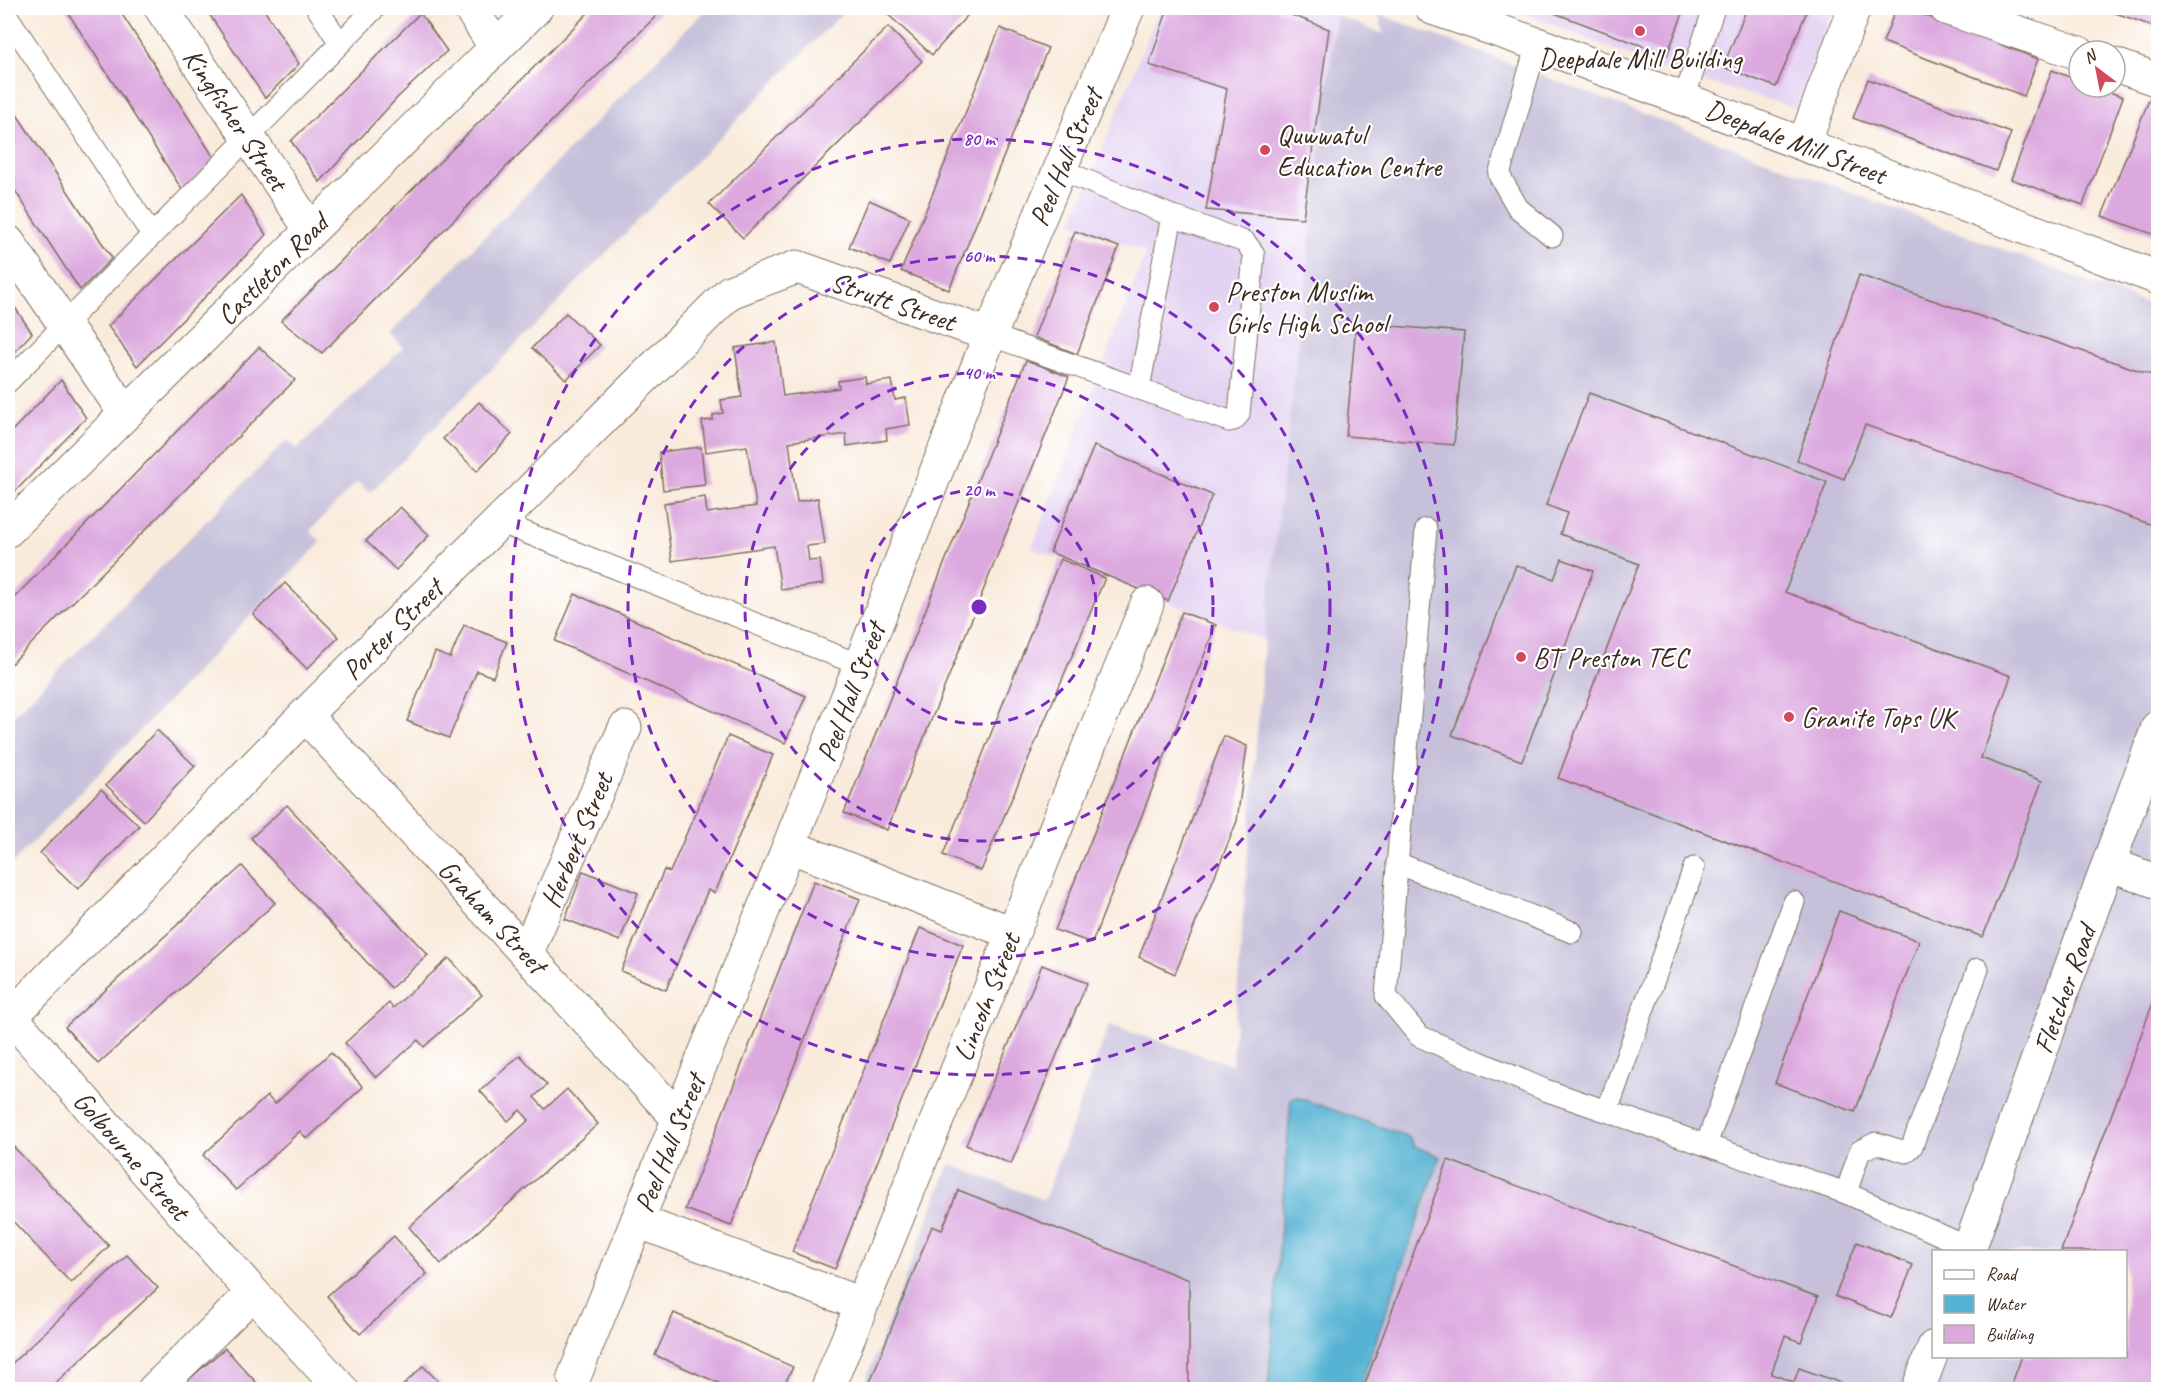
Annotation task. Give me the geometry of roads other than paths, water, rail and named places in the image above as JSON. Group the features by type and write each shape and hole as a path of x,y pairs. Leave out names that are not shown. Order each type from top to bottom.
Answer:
{"street":[{"name":"Kingfisher Street","path":"161,8 311,230"},
{"path":"470,8 496,47"},
{"name":"Castleton Road","path":"8,530 536,8"},
{"name":"Peel Hall Street","path":"573,1377 789,846 990,334 1128,8"},
{"name":"Deepdale Mill Street","path":"1432,8 1538,44 2158,278"},
{"path":"1804,144 1854,8"},
{"path":"1946,8 2067,49"},
{"path":"2127,69 2158,80"},
{"path":"8,242 125,413"},
{"name":"Strutt Street","path":"797,267 990,334"},
{"name":"Porter Street","path":"9,1018 305,715 730,292 797,267"},
{"name":"Lincoln Street","path":"827,1389 1147,604"},
{"name":"Graham Street","path":"305,715 527,952 678,1118"},
{"name":"Fletcher Road","path":"1969,1250 2158,727"},
{"name":"Herbert Street","path":"527,952 625,728"},
{"path":"789,846 1012,933"},
{"path":"2109,864 2158,882"},
{"name":"Golbourne Street","path":"9,1018 253,1293 342,1389"},
{"path":"637,1221 861,1304"},
{"path":"154,1389 253,1293"},
{"path":"1918,1389 1932,1352"}],"lane":[{"path":"317,8 340,43"},
{"path":"8,382 375,8"},
{"path":"1684,99 1714,8"},
{"path":"8,17 152,235"},
{"path":"1538,44 1499,175 1518,208 1552,236"},
{"path":"990,334 1229,421 1234,420 1239,414 1254,254 1245,242 1172,216 1059,169"},
{"path":"1139,388 1172,216"},
{"path":"499,522 860,665"},
{"path":"1426,529 1386,996 1419,1036 1545,1090 1846,1193 1969,1250"},
{"path":"1397,864 1572,932"},
{"path":"1607,1111 1694,868"},
{"path":"1706,1145 1794,902"},
{"path":"1846,1193 1860,1151 1876,1143 1906,1152 1912,1146 1978,969"}],"water":[{"path":"1297,1097 1409,1137 1414,1146 1440,1157 1359,1389 1268,1389 1291,1099"}],"place":[{"name":"Deepdale Mill Building","path":"1640,31"},
{"name":"Quwwatul Education Centre","path":"1265,150"},
{"name":"Preston Muslim Girls High School","path":"1214,307"},
{"name":"BT Preston TEC","path":"1521,657"},
{"name":"Granite Tops UK","path":"1789,717"}]}
